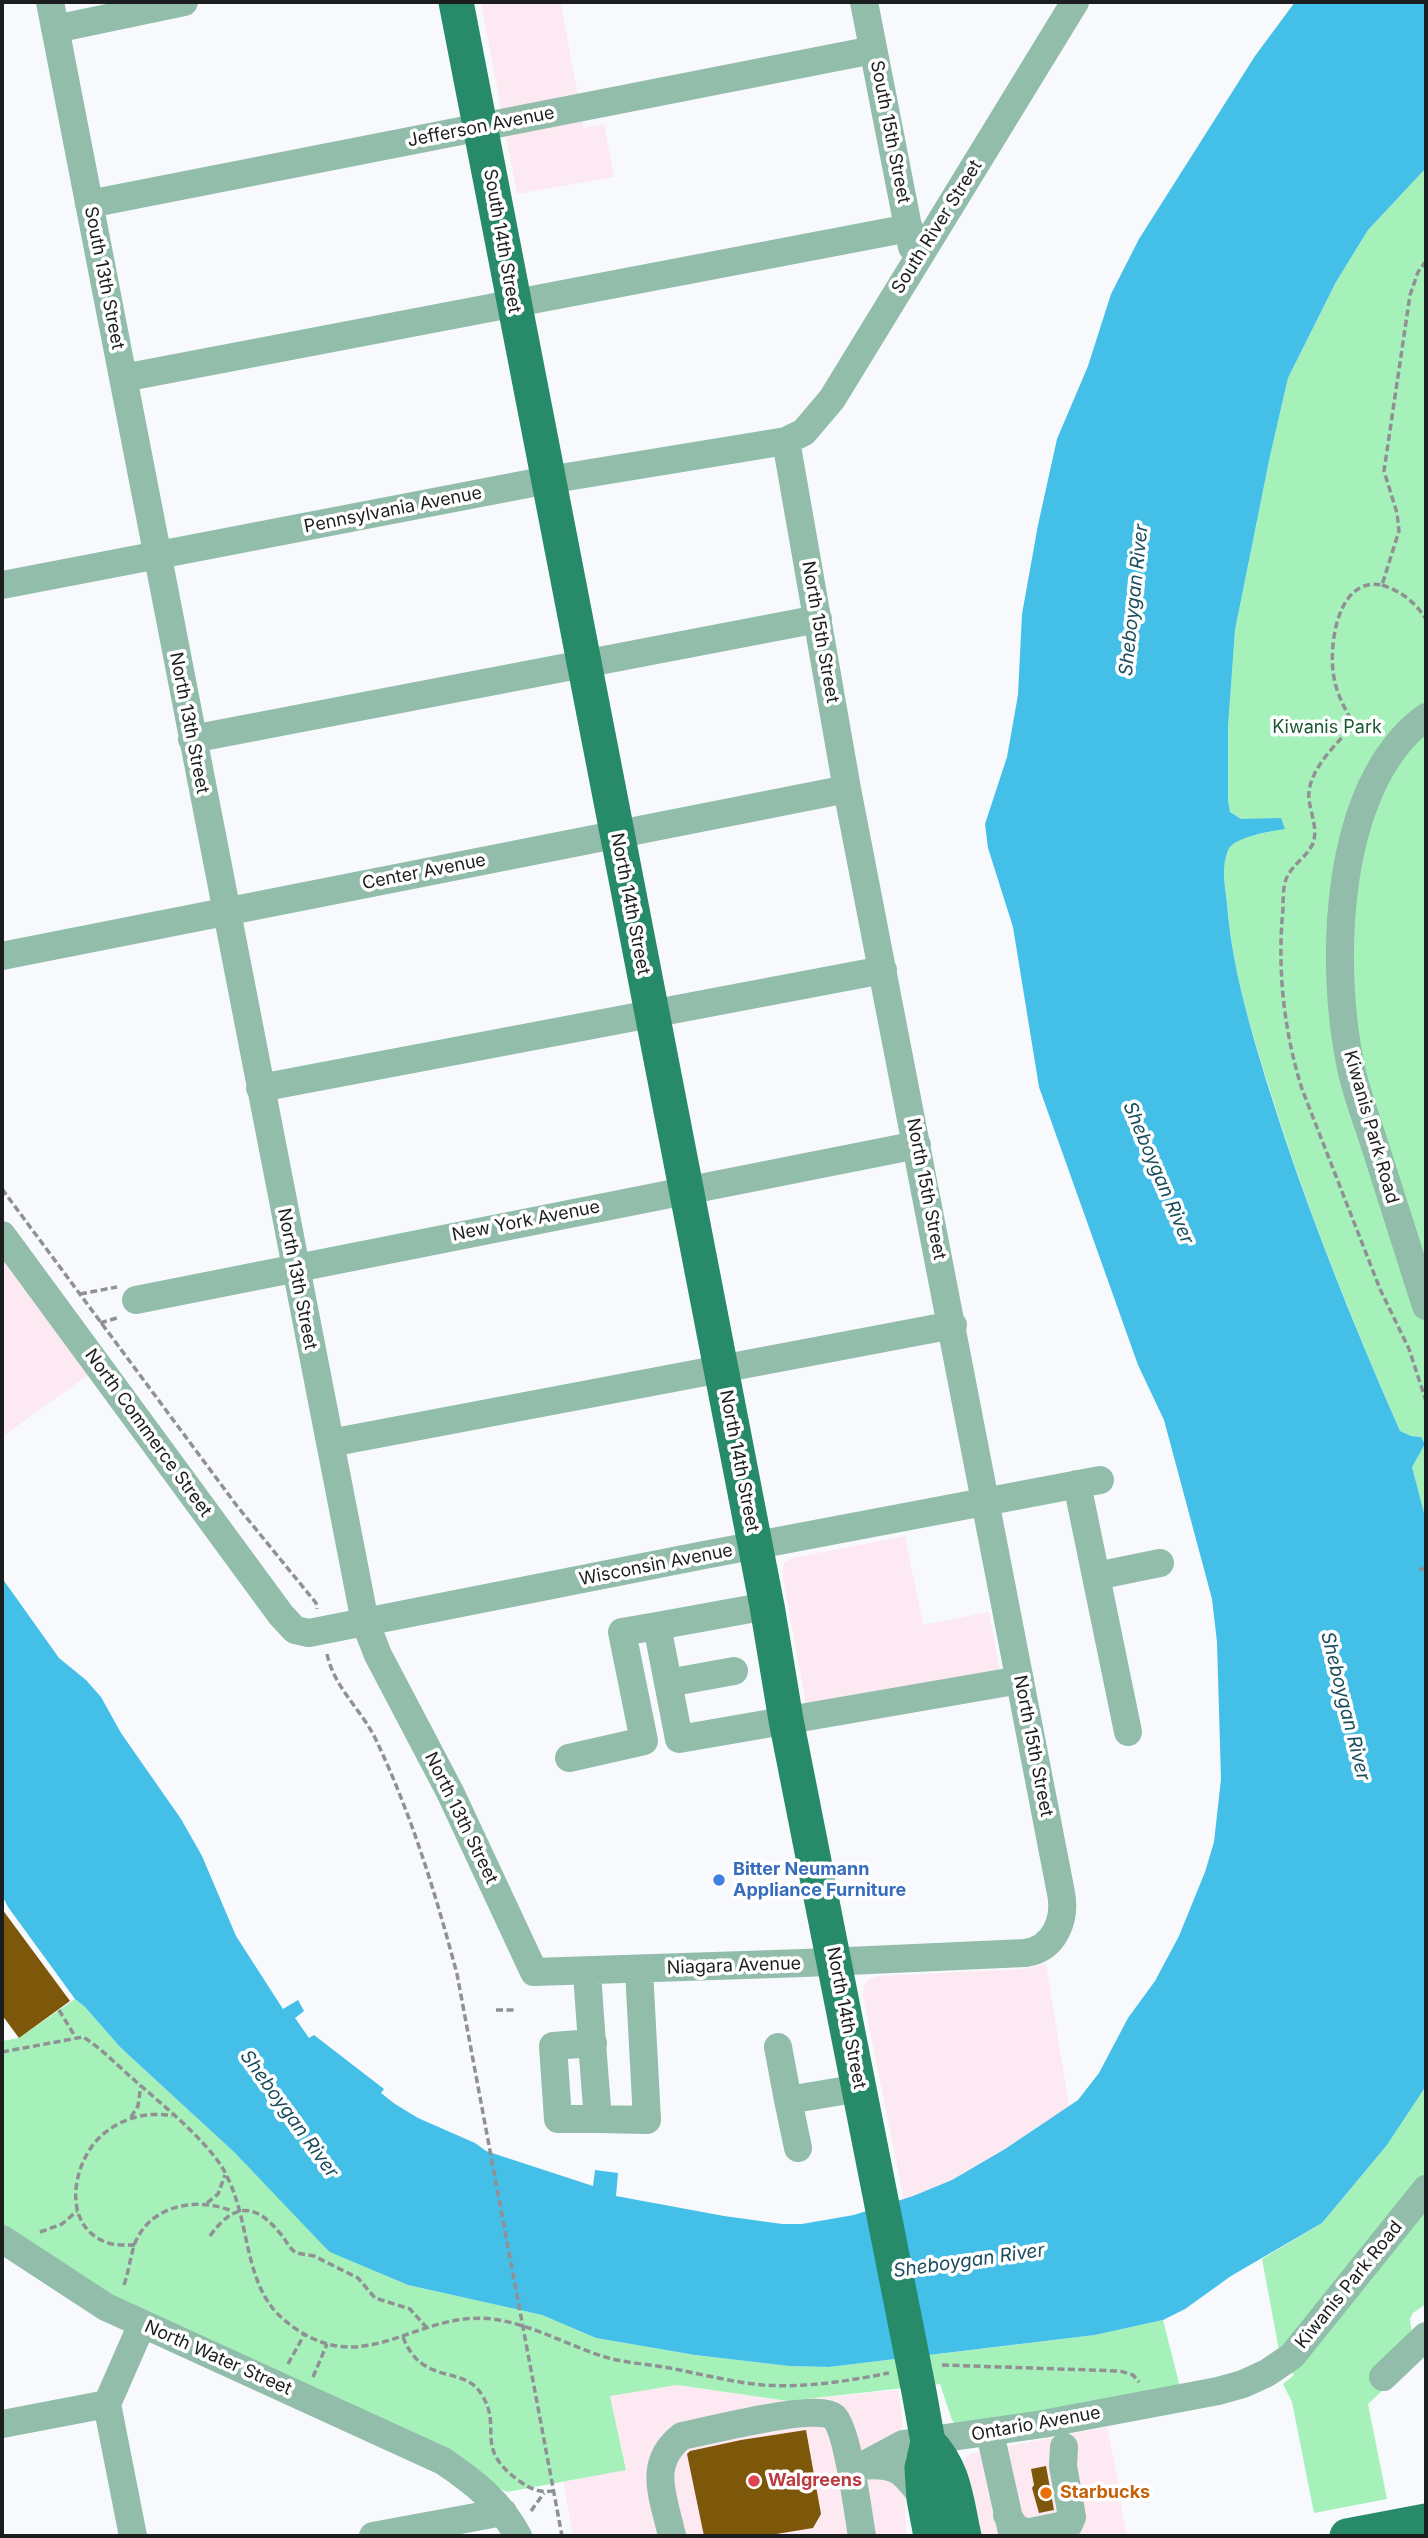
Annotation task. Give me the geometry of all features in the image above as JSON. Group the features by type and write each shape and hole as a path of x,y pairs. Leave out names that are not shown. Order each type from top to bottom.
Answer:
{"main road":[{"name":"South 14th Street","path":"456,2 548,480"},
{"name":"North 14th Street","path":"548,480 767,1606 786,1720 916,2377 928,2442 922,2463 930,2536"},
{"name":"North 14th Street","path":"928,2442 950,2472 964,2536"},
{"path":"914,2536 924,2499"},
{"path":"1350,2536 1426,2521"}],"street":[{"path":"52,15 184,2"},
{"name":"South 15th Street","path":"864,2 914,263"},
{"name":"South River Street","path":"786,441 804,432 832,399 1075,2"},
{"name":"South 13th Street","path":"52,15 156,555"},
{"name":"Jefferson Avenue","path":"89,204 873,50"},
{"path":"123,378 909,228"},
{"name":"Pennsylvania Avenue","path":"2,585 548,480 786,441"},
{"name":"North 15th Street","path":"786,441 847,789 953,1325 1063,1907 1062,1920 1053,1935"},
{"name":"North 13th Street","path":"156,555 365,1622 378,1655 450,1791 534,1972"},
{"path":"192,738 818,619"},
{"name":"Kiwanis Park Road","path":"1426,717 1406,734 1393,751 1364,802 1350,850 1340,946 1344,1030 1351,1070 1421,1272 1426,1306"},
{"name":"Center Avenue","path":"2,956 847,789"},
{"path":"260,1088 883,970"},
{"name":"New York Avenue","path":"136,1300 917,1144"},
{"name":"North Commerce Street","path":"2,1235 89,1330 272,1604 295,1630"},
{"path":"330,1443 953,1325"},
{"name":"Wisconsin Avenue","path":"295,1630 309,1633 1088,1482 1096,1576"},
{"path":"1128,1732 1096,1576 1160,1563"},
{"path":"569,1758 644,1741 622,1632 767,1606"},
{"path":"657,1626 679,1739 1020,1680"},
{"path":"668,1683 734,1671"},
{"name":"Niagara Avenue","path":"534,1972 639,1970 1029,1952 1041,1947 1053,1935"},
{"path":"593,2043 553,2046 558,2119 647,2120 639,1970"},
{"path":"587,1971 598,2119"},
{"path":"778,2047 798,2148"},
{"path":"788,2100 860,2088"},
{"name":"Kiwanis Park Road","path":"1145,2405 1243,2384 1267,2373 1292,2356 1426,2189"},
{"name":"North Water Street","path":"2,2239 106,2306 443,2461 473,2481 503,2512"},
{"path":"133,2536 107,2404 142,2324"},
{"path":"1383,2376 1426,2336"},
{"path":"2,2424 107,2404"},
{"name":"Ontario Avenue","path":"855,2467 897,2445 990,2433 1061,2434 1145,2405"},
{"path":"672,2536 659,2472 670,2446 682,2436 821,2411 833,2416 855,2467 862,2536"},
{"path":"990,2433 1011,2526 1026,2533 1069,2524 1072,2517 1063,2466 1061,2434"},
{"path":"1045,2536 1071,2531 1081,2522 1061,2434"},
{"path":"855,2467 881,2466 899,2470 907,2475 924,2499"},
{"path":"373,2536 411,2533 503,2512 518,2536"}],"path":[{"path":"1382,585 1399,591 1416,604 1426,619"},
{"path":"2,1189 80,1294 89,1330 237,1506"},
{"path":"80,1294 128,1284 141,1312 89,1330"},
{"path":"1419,1570 1426,1568"},
{"path":"351,1699 376,1739 406,1807 433,1886 457,1974 562,2536"},
{"path":"496,2010 516,2010"},
{"path":"59,2011 76,2038"},
{"path":"2,2052 83,2038 141,2085 175,2116 225,2173 254,2271 263,2292 279,2316 304,2335 327,2344 347,2347 378,2345 449,2320 491,2319 531,2328 604,2356 764,2385 916,2377 958,2364 1127,2372 1139,2381 1145,2405"},
{"path":"135,2245 102,2241 88,2230 77,2211 76,2188 88,2153 101,2136 126,2120 137,2109 141,2085"},
{"path":"126,2120 152,2114 175,2116"},
{"path":"206,2203 218,2194 225,2173"},
{"path":"124,2285 135,2245 143,2230 156,2218 185,2204 206,2203 237,2212"},
{"path":"40,2232 62,2224 77,2211"},
{"path":"210,2236 226,2216 251,2211 260,2214 296,2253 314,2256 358,2278 375,2298 410,2309 427,2328"},
{"path":"277,2385 304,2335"},
{"path":"403,2337 408,2351 416,2361 469,2382 481,2392 488,2407 492,2449 496,2460 509,2473 537,2492 554,2491"},
{"path":"305,2398 327,2344"}],"shaded area":[{"path":"481,2 578,2 561,5 584,128 604,124 614,177 517,194"},
{"path":"2,1243 99,1367 2,1437"},
{"path":"905,1536 923,1625 989,1612 1001,1676 808,1715 783,1578 784,1563 792,1558"},
{"path":"1046,1964 1069,2106 1005,2149 952,2180 904,2199 863,1996 865,1984 879,1976 1022,1969"},
{"path":"677,2385 788,2401 898,2390 902,2414 906,2536 573,2536 563,2482 626,2469 610,2395"},
{"path":"1107,2427 1127,2536 976,2536 962,2466 968,2455"}],"green space":[{"name":"Kiwanis Park","path":"1426,168 1426,1520 1412,1467 1425,1444 1421,1437 1400,1431 1313,1218 1262,1064 1237,972 1229,925 1224,867 1231,844 1272,831 1259,820 1241,819 1230,812 1228,727 1235,630 1288,378 1336,282 1368,230"},
{"path":"75,1999 120,2047 235,2153 330,2251 408,2285 542,2315 596,2338 695,2355 789,2366 829,2367 1095,2335 1163,2320 1180,2387 957,2426 952,2420 940,2384 788,2401 677,2385 610,2396 626,2470 507,2492 115,2309 2,2235 2,2041 19,2038"},
{"path":"1426,2086 1426,2304 1413,2313 1410,2319 1412,2335 1383,2390 1368,2404 1387,2499 1314,2513 1292,2402 1283,2384 1294,2375 1279,2350 1262,2259 1322,2223 1387,2145"}],"water":[{"name":"Sheboygan River","path":"1295,2 1426,2 1426,168 1368,230 1336,282 1288,378 1235,630 1228,727 1230,812 1241,819 1281,818 1285,829 1254,835 1231,845 1224,870 1229,927 1243,997 1269,1089 1313,1219 1400,1431 1421,1437 1425,1444 1412,1467 1426,1520 1426,2086 1387,2145 1322,2223 1231,2276 1185,2309 1163,2320 1095,2335 829,2367 789,2366 695,2355 596,2338 542,2315 408,2285 330,2252 235,2153 120,2047 75,1999 8,1907 2,1895 2,1578 59,1658 86,1680 101,1697 121,1733 181,1819 202,1856 236,1936 283,2009 298,2000 304,2011 295,2018 309,2038 314,2035 384,2089 381,2093 395,2104 486,2151 593,2186 595,2170 618,2173 616,2196 724,2216 802,2224 854,2215 952,2180 1005,2149 1078,2100 1099,2073 1128,2018 1155,1981 1179,1936 1205,1872 1214,1842 1221,1779 1217,1642 1212,1599 1164,1420 1138,1365 1039,1087 1013,927 988,848 985,824 1007,757 1018,695 1022,614 1057,439 1088,366 1111,294 1139,239 1255,56"}],"building":[{"path":"2,1909 70,2001 19,2038 2,2015"},
{"name":"Walgreens","path":"806,2430 821,2514 813,2528 764,2536 704,2536 687,2454 690,2451 741,2440"},
{"path":"1046,2466 1054,2510 1039,2513 1032,2488 1034,2485 1031,2469"}],"place":[{"name":"Bitter Neumann Appliance Furniture","path":"719,1880"},
{"name":"Walgreens","path":"754,2481"},
{"name":"Starbucks","path":"1046,2493"}]}
